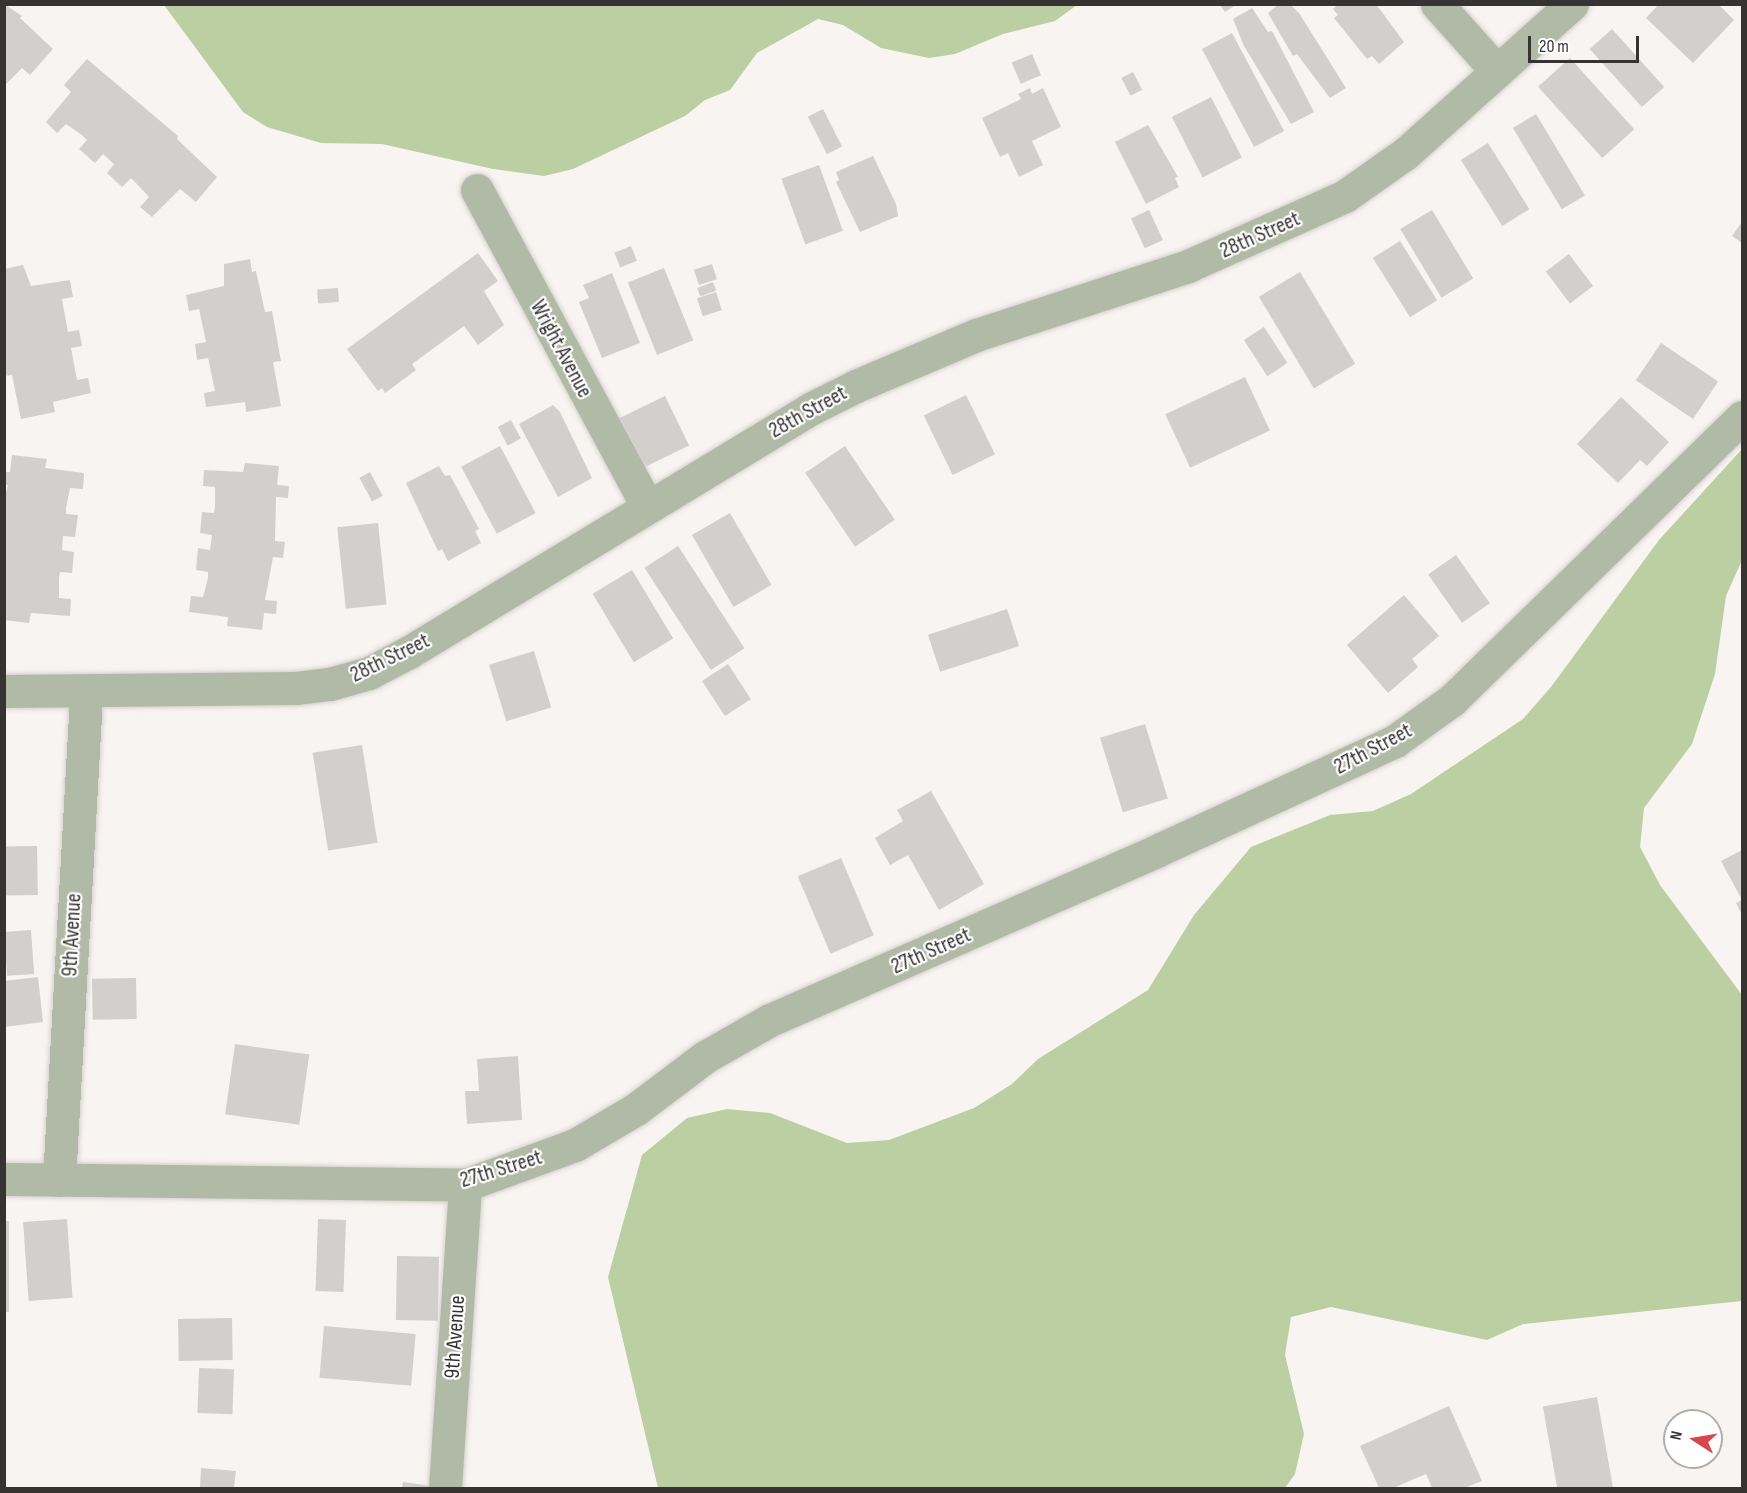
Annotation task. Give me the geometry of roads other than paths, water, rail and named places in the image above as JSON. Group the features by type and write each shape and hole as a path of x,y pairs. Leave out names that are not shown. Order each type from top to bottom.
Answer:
{"street":[{"path":"1437,4 1497,71"},
{"name":"28th Street","path":"4,691 296,688 330,684 369,673 409,652 810,409 923,355 1188,266 1345,196 1406,153 1572,4"},
{"name":"Wright Avenue","path":"477,190 647,506"},
{"name":"27th Street","path":"4,1179 465,1185 575,1144 636,1109 705,1057 770,1020 1156,851 1395,741 1452,700 1743,417"},
{"name":"9th Avenue","path":"59,1180 86,691"},
{"name":"9th Avenue","path":"445,1488 465,1185"}]}
